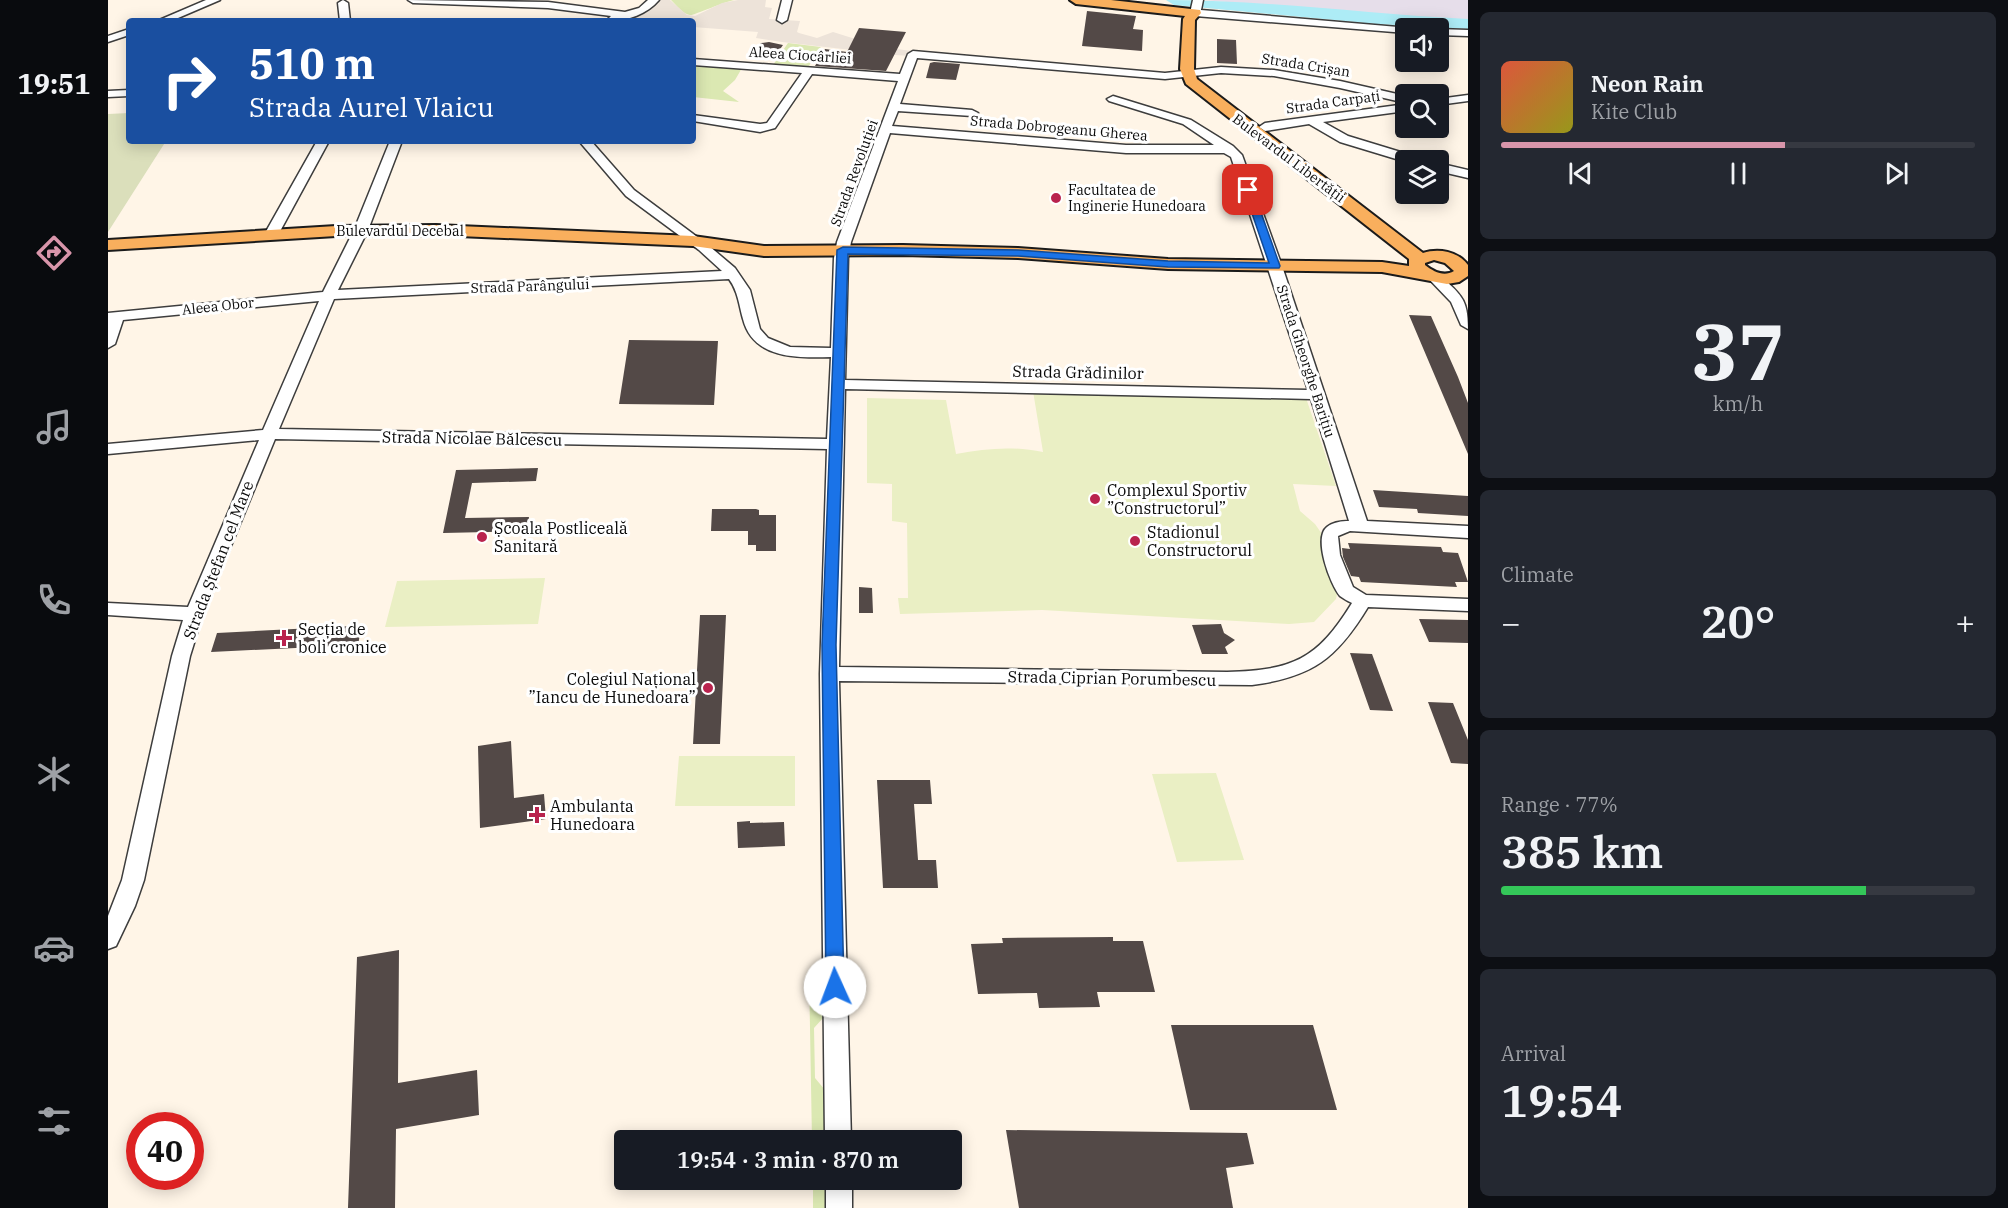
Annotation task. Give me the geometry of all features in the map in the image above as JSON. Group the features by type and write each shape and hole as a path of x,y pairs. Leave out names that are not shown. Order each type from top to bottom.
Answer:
{"main road":[{"path":"1076,0 1197,7"},
{"path":"1197,7 1189,19 1186,58 1200,81"},
{"name":"Bulevardul Libertății","path":"1200,81 1266,128 1429,263"},
{"name":"Bulevardul Libertății","path":"1200,81 1429,263"},
{"name":"Bulevardul Decebal","path":"108,245 362,230 497,232 693,241 748,250 1018,253 1168,264 1382,267 1429,263 1463,272"},
{"path":"1429,263 1460,264 1463,272"}],"street":[{"path":"170,18 215,0"},
{"path":"414,0 534,4 625,15"},
{"path":"616,18 643,10 654,0"},
{"path":"782,20 787,0"},
{"path":"343,1 345,18"},
{"path":"1197,7 1395,29"},
{"path":"1449,32 1468,33"},
{"path":"108,39 126,33"},
{"name":"Bulevardul Libertății","path":"913,54 1200,81"},
{"name":"Strada Revoluției","path":"838,1130 829,674 843,250 913,54"},
{"name":"Aleea Ciocârliei","path":"696,62 905,78"},
{"name":"Strada Crișan","path":"1200,81 1232,70 1315,79 1395,97"},
{"path":"696,118 764,128 774,124 809,71"},
{"name":"Bulevardul Libertății","path":"1149,75 1200,81"},
{"path":"108,94 126,93"},
{"path":"1449,101 1468,98"},
{"name":"Strada Gheorghe Barițiu","path":"1113,99 1187,122 1236,155 1275,266 1360,527"},
{"name":"Strada Revoluției","path":"894,107 972,112"},
{"name":"Strada Carpați","path":"1266,128 1395,108"},
{"path":"1310,120 1344,139 1395,155"},
{"name":"Strada Dobrogeanu Gherea","path":"887,129 1136,150 1229,149"},
{"path":"271,235 321,144"},
{"name":"Strada Ștefan cel Mare","path":"108,939 124,906 133,880 186,637 194,614 267,434 328,295 362,230 395,144"},
{"path":"588,144 623,186 732,275 744,293 750,323 761,340 781,350 838,352"},
{"path":"1449,170 1468,174"},
{"path":"1429,263 1457,300 1468,325"},
{"path":"1457,300 1463,272"},
{"name":"Strada Parângului","path":"328,295 732,275"},
{"name":"Aleea Obor","path":"112,317 328,295"},
{"path":"108,344 112,317"},
{"name":"Strada Grădinilor","path":"838,384 1317,395"},
{"name":"Strada Nicolae Bălcescu","path":"108,449 267,434 836,444"},
{"path":"1468,532 1360,527 1334,530 1329,535 1329,543 1344,588 1353,597 1363,601 1468,605"},
{"name":"Strada Ciprian Porumbescu","path":"829,674 1227,679 1273,677 1305,666 1322,655 1337,641 1363,601"},
{"path":"108,609 194,614"},
{"path":"838,1190 839,1208"}],"shaded area":[{"path":"659,0 670,0 687,15 695,16 722,3 738,0 766,0 765,7 772,8 769,19 800,21 797,32 799,33 817,38 833,32 881,47 912,51 911,56 895,55 782,42 756,38 758,32 696,27 696,18 618,18"},
{"path":"1203,0 1468,0 1468,19 1412,18"}],"green space":[{"path":"671,0 735,0 690,15 682,11"},
{"path":"788,43 821,47 807,69 773,65"},
{"path":"696,64 742,68 735,80 723,91 739,102 696,97"},
{"path":"126,113 126,144 164,144 108,232 108,114"},
{"name":"Complexul Sportiv ”Constructorul”","path":"1033,391 1306,398 1336,486 1293,484 1300,511 1315,524 1324,537 1338,589 1336,599 1314,622 1289,624 1042,610 900,614 898,598 908,598 907,523 892,521 892,484 867,483 867,398 946,400 956,454 1000,449 1043,452"},
{"path":"545,578 538,624 385,627 397,581"},
{"path":"679,756 795,756 795,806 675,806"},
{"path":"1216,773 1244,860 1177,862 1152,774"},
{"path":"809,972 821,979 823,1018 814,1028 815,1078 825,1090 825,1130 812,1130"},
{"path":"813,1190 826,1190 825,1208 813,1208"}],"building":[{"path":"1087,11 1136,16 1133,29 1143,30 1142,51 1082,46"},
{"path":"859,28 906,32 886,71 815,66 825,49 847,52"},
{"path":"1217,39 1236,40 1237,64 1217,63"},
{"path":"761,43 783,45 776,55 760,57 754,52"},
{"path":"930,63 960,64 956,80 926,78"},
{"path":"1409,315 1431,316 1458,377 1468,403 1468,454"},
{"path":"629,340 718,341 714,405 619,404"},
{"name":"Școala Postliceală Sanitară","path":"538,468 536,481 472,483 465,518 529,517 527,531 443,533 456,470"},
{"path":"1373,490 1468,496 1468,516 1418,513 1417,509 1379,507"},
{"path":"712,509 756,509 759,510 759,515 776,515 776,551 756,551 756,545 748,545 748,531 711,531"},
{"path":"1348,543 1441,547 1443,552 1458,553 1468,582 1455,582 1457,587 1361,582 1359,577 1351,576 1343,557 1342,548 1350,549"},
{"path":"859,587 872,588 873,613 859,613"},
{"path":"700,615 726,615 720,744 693,744"},
{"path":"1419,619 1468,620 1468,643 1429,642"},
{"path":"1221,624 1224,633 1235,640 1225,647 1228,654 1202,654 1192,625"},
{"name":"Secția de boli cronice","path":"353,626 353,630 361,629 358,645 211,652 217,633"},
{"path":"1350,653 1372,654 1393,711 1370,710"},
{"path":"1428,702 1453,703 1468,740 1468,764 1451,763"},
{"path":"511,741 514,798 544,794 546,819 480,828 478,746"},
{"path":"877,780 930,780 932,804 914,804 918,860 936,860 938,888 883,888"},
{"path":"750,821 750,823 784,822 785,846 738,848 737,822"},
{"path":"1113,937 1113,941 1143,941 1155,992 1097,992 1100,1007 1039,1008 1037,993 978,994 971,944 1003,943 1002,938"},
{"path":"399,950 398,1083 477,1070 479,1115 396,1129 395,1208 348,1208 357,957"},
{"path":"1171,1025 1313,1025 1337,1110 1190,1110"},
{"path":"1006,1130 1247,1133 1254,1164 1226,1168 1233,1208 1019,1208"}],"waterway":[{"path":"1174,0 1376,19 1468,24"}],"place":[{"name":"Facultatea de Inginerie Hunedoara","path":"1056,198"},
{"name":"Complexul Sportiv ”Constructorul”","path":"1095,499"},
{"name":"Școala Postliceală Sanitară","path":"482,537"},
{"name":"Stadionul Constructorul","path":"1135,541"},
{"name":"Secția de boli cronice","path":"284,638"},
{"name":"Colegiul Național ”Iancu de Hunedoara”","path":"708,688"},
{"name":"Ambulanta Hunedoara","path":"537,815"}],"route":[{"path":"835,987 829,645 843,250 1018,253 1168,264 1275,266 1248,190"}]}
